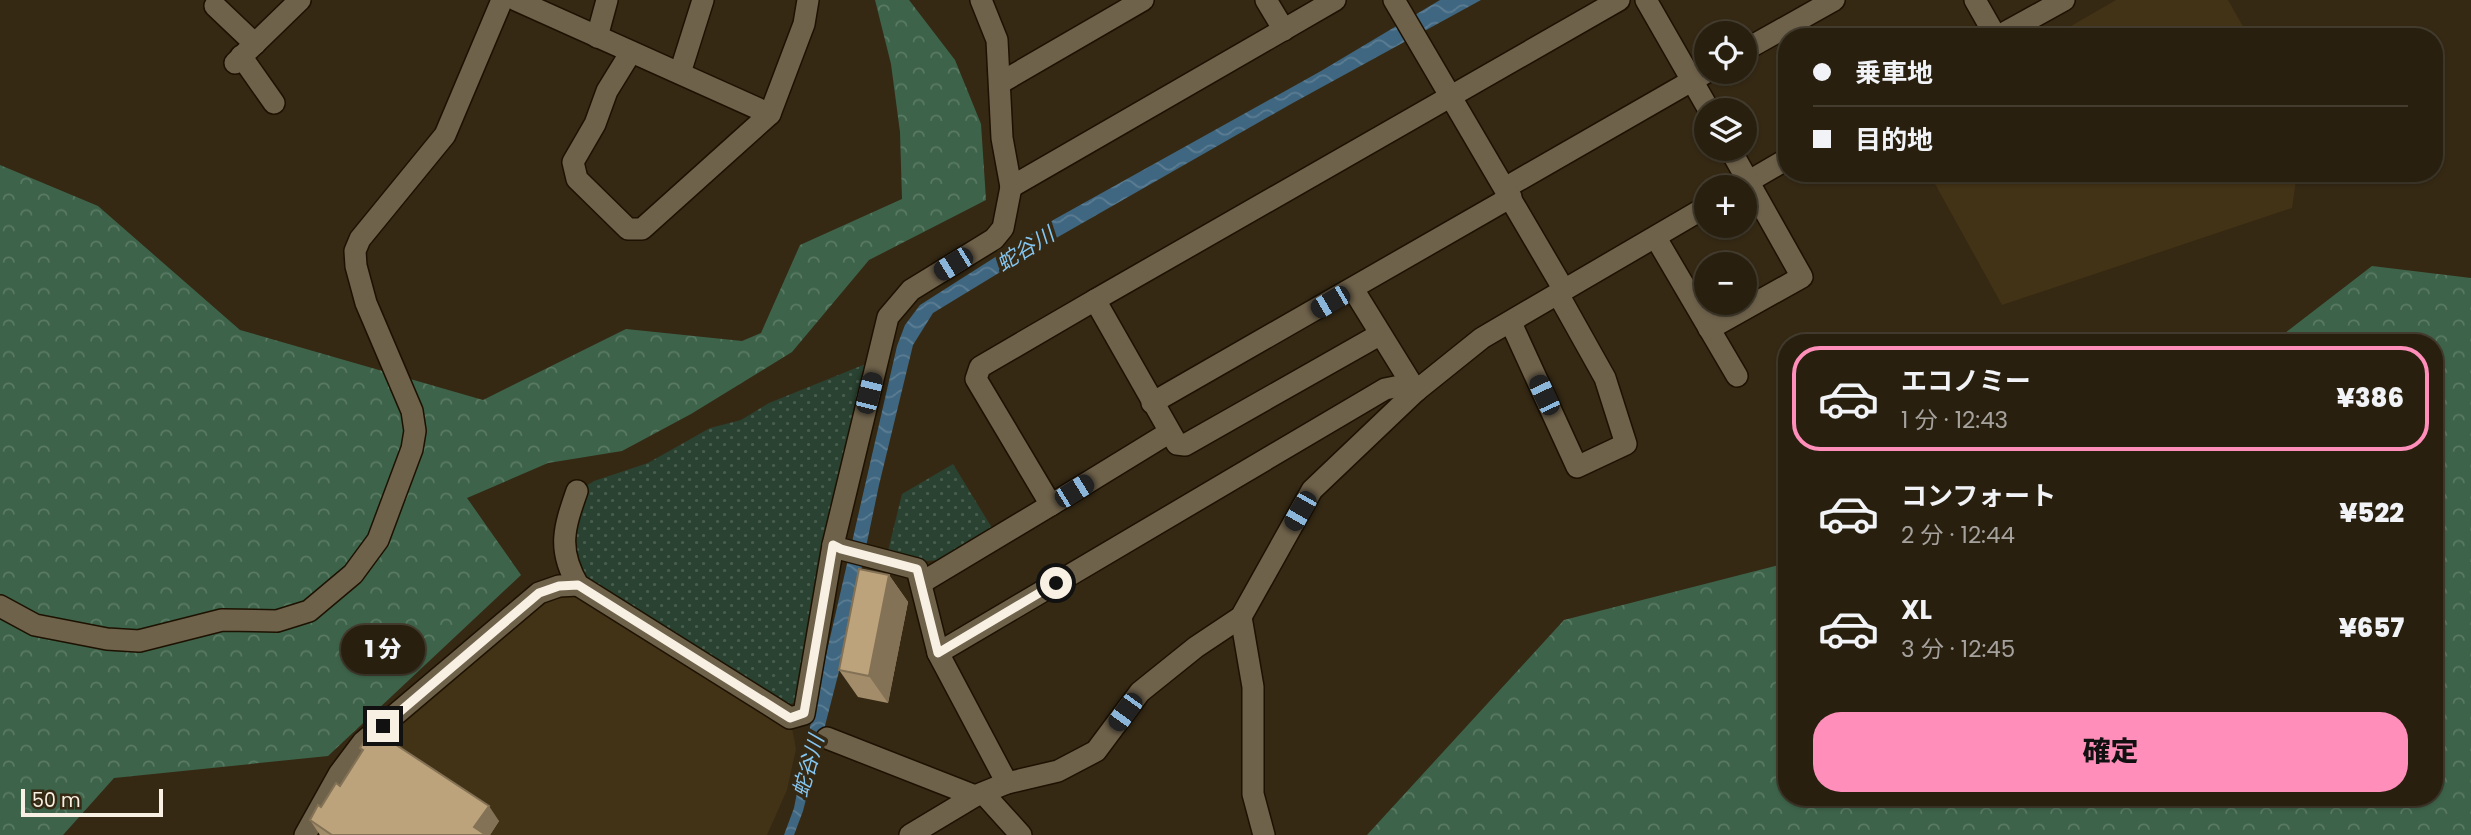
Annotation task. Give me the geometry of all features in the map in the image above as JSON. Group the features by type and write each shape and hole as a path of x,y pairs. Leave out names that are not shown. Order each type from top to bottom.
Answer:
{"street":[{"path":"244,54 300,0"},
{"path":"0,606 35,625 107,639 139,640 222,621 277,621 309,611 353,574 378,540 412,449 415,431 412,411 366,303 356,266 355,251 359,239 445,135 502,0"},
{"path":"516,0 770,114"},
{"path":"597,37 607,0"},
{"path":"680,73 703,0"},
{"path":"631,52 607,91 595,124 573,162 577,179 628,229 642,229 770,114 804,24 808,0"},
{"path":"577,491 566,521 563,549 568,568 578,585 790,718 804,713 837,547 888,317 911,290 994,239 1003,228 1011,187 1002,138 997,40 981,0"},
{"path":"1000,83 1143,0"},
{"path":"1266,0 1283,30"},
{"path":"1011,187 1335,0"},
{"path":"1051,505 976,379 980,367 1619,0"},
{"path":"1646,0 1694,68"},
{"path":"1784,28 1833,0"},
{"path":"1975,0 1991,28"},
{"path":"2013,28 2064,0"},
{"path":"215,6 274,103"},
{"path":"1398,6 1508,192 1561,292 1605,378 1626,444 1577,467 1511,323"},
{"path":"1757,43 1778,31"},
{"path":"1152,402 1353,289 1694,80"},
{"path":"1757,177 1778,164"},
{"path":"1709,329 1802,277 1757,206"},
{"path":"910,835 979,794 1007,783 1058,771 1096,751 1140,692 1196,647 1241,617 1312,490 1416,391 1482,338 1694,214"},
{"path":"1656,238 1737,376"},
{"path":"1353,289 1416,391"},
{"path":"1095,300 1177,444 1185,445 1379,335"},
{"path":"938,653 1385,389 1400,386 1416,391"},
{"path":"921,583 1170,432"},
{"path":"837,547 917,569 938,653 1007,783"},
{"path":"304,835 339,775 363,742 539,593 559,586 578,585"},
{"path":"1241,617 1254,687 1253,794 1264,835"},
{"path":"827,738 979,794 1021,835"}],"shaded area":[{"path":"2116,0 2228,0 2244,28 2068,28"},
{"path":"1934,182 2296,182 2292,208 2002,305"},
{"path":"579,593 792,728 796,749 787,790 767,835 313,835 369,747 543,601 554,595"}],"green space":[{"path":"875,0 909,0 955,60 981,124 986,200 869,260 792,352 691,414 622,451 548,463 467,498 521,575 328,756 114,778 63,835 0,835 0,165 98,206 240,330 483,400 626,329 742,341 761,333 800,245 902,199 900,132 891,64"},
{"path":"2372,266 2471,278 2471,835 1367,835 1564,620 1778,565 1778,806 2443,806 2443,334 2284,334"},
{"path":"868,363 796,702 784,707 579,578 570,544 586,486 648,463 710,428 741,420 769,403"},
{"path":"953,464 992,528 940,560 926,561 888,551 902,494"}],"water":[{"name":"蛇谷川","path":"1440,0 1481,0 1291,104 1058,237 933,313 913,345 879,485 844,652 803,811 794,835 784,835 794,808 813,712 897,346 905,325 920,305 1055,219 1321,71"}],"building":[{"path":"859,569 889,575 869,676 839,670"},
{"path":"372,729 489,806 474,827 486,835 332,835 310,820 336,783 340,786 363,750 360,748"}],"route":[{"path":"383,726 539,593 559,586 578,585 790,718 804,713 833,545 917,569 938,653 1056,583"}]}
